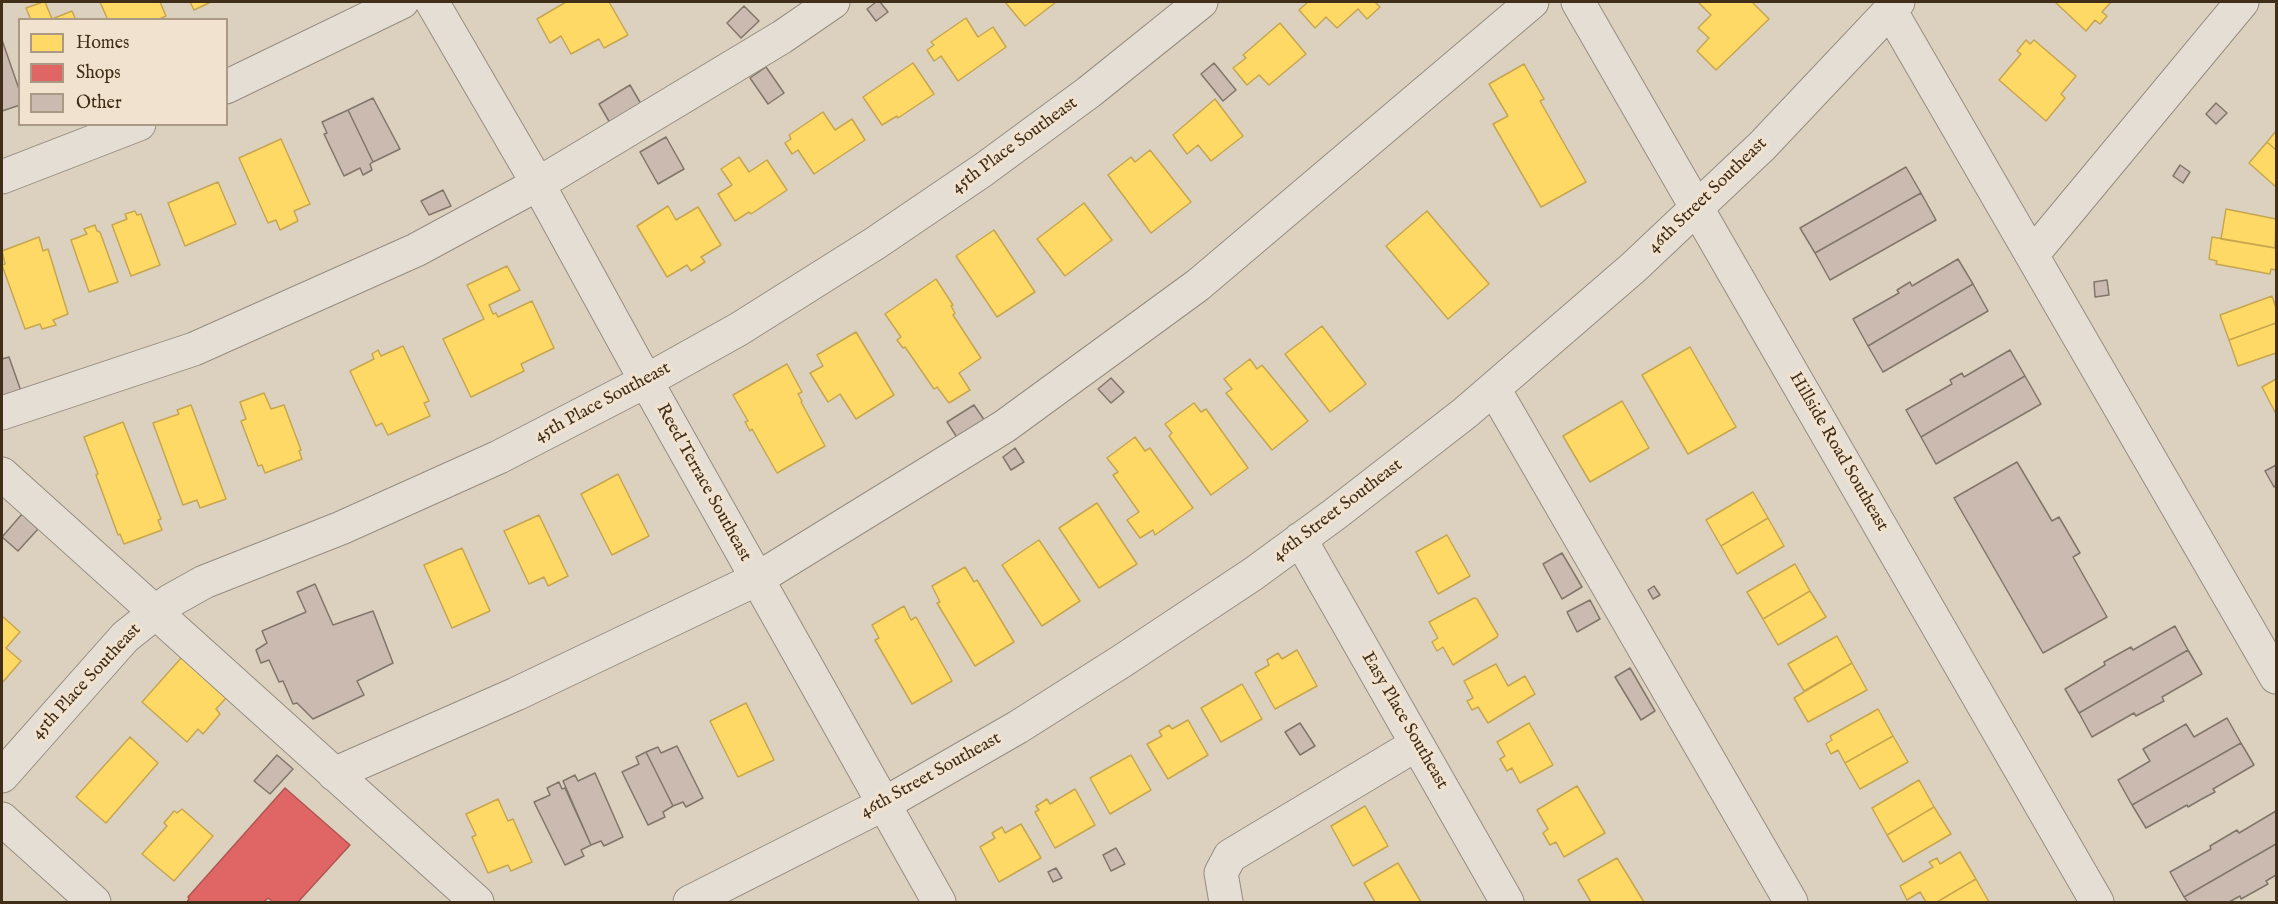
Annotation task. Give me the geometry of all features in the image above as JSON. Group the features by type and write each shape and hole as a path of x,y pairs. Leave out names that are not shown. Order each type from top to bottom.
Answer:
{"street":[{"path":"228,86 402,2"},
{"name":"Reed Terrace Southeast","path":"432,2 538,184 939,903"},
{"path":"2,414 194,350 416,250 538,184 782,37 833,2"},
{"name":"45th Place Southeast","path":"2,776 124,637 154,612 204,582 341,528 465,473 646,381 775,307 911,220 1001,158 1201,2"},
{"path":"334,774 516,694 757,579 1005,426 1198,285 1532,2"},
{"name":"Hillside Road Southeast","path":"1578,2 2097,903"},
{"path":"2032,255 2242,2"},
{"path":"1894,6 2032,255 2277,677"},
{"name":"46th Street Southeast","path":"690,903 884,804 1053,706 1243,580 1380,480 1494,389 1634,267 1761,146 1894,6"},
{"path":"2,177 134,126"},
{"path":"1494,389 1791,903"},
{"path":"2,474 477,903"},
{"name":"Easy Place Southeast","path":"1300,539 1507,903"},
{"path":"1226,903 1221,873 1230,856 1417,744"},
{"path":"2,820 75,897"}],"building: Homes":[{"path":"45,2 52,18 30,18 26,8"},
{"path":"100,2 160,2 166,16 162,18 107,18"},
{"path":"190,2 211,2 194,10"},
{"path":"566,2 609,2 628,35 604,48 599,39 571,54 561,36 550,43 537,19"},
{"path":"1005,2 1056,2 1025,26"},
{"path":"1308,2 1375,2 1380,7 1367,19 1358,9 1337,28 1326,17 1315,28 1299,10"},
{"path":"1698,2 1752,2 1769,19 1716,70 1697,51 1709,38 1698,28 1711,15"},
{"path":"2055,2 2111,2 2102,12 2107,16 2100,24 2095,20 2086,31"},
{"path":"72,11 75,18 54,18"},
{"path":"966,18 978,37 993,27 1006,47 958,81 941,56 934,61 927,50 934,45 931,42"},
{"path":"1280,23 1306,54 1269,85 1259,75 1247,85 1233,68 1246,58 1243,55"},
{"path":"2026,40 2030,44 2034,40 2076,76 2061,94 2065,98 2046,121 1999,80 2021,54 2017,51"},
{"path":"913,63 934,94 898,118 897,116 882,125 863,97"},
{"path":"1524,64 1544,99 1540,101 1586,182 1541,207 1493,124 1508,116 1489,84"},
{"path":"1215,99 1243,136 1211,161 1198,145 1187,154 1173,135"},
{"path":"823,112 835,130 852,119 865,140 814,174 798,150 792,154 785,143 791,139 789,135"},
{"path":"2276,131 2276,150 2267,142"},
{"path":"281,139 310,204 294,211 298,221 280,230 276,220 268,223 239,158"},
{"path":"2267,142 2276,150 2276,187 2249,163"},
{"path":"1150,150 1191,202 1151,233 1108,175 1131,157 1135,162"},
{"path":"739,157 749,172 767,160 787,190 751,214 749,212 735,221 718,194 732,185 721,169"},
{"path":"218,182 236,224 185,246 168,203"},
{"path":"1084,203 1112,240 1065,276 1037,239"},
{"path":"668,206 676,220 698,207 721,245 701,257 705,262 691,271 687,265 667,277 637,226"},
{"path":"2226,209 2276,219 2275,248 2221,239"},
{"path":"135,211 137,215 141,214 160,265 131,276 112,225 127,219 125,214"},
{"path":"1427,211 1489,284 1448,319 1386,246"},
{"path":"95,225 97,231 100,232 118,282 89,292 71,240 87,234 84,229"},
{"path":"994,230 1035,292 997,317 956,256"},
{"path":"39,237 43,251 48,249 68,314 53,320 56,325 42,329 40,324 25,329 2,265 5,264 2,251"},
{"path":"2212,237 2276,248 2276,270 2271,269 2270,274 2216,264 2217,261 2209,259"},
{"path":"507,266 520,290 489,305 493,314 496,313 498,317 532,301 554,348 521,364 524,371 471,397 443,339 484,319 467,285"},
{"path":"936,279 953,305 951,306 955,313 953,315 981,358 959,373 970,390 949,403 937,387 934,389 905,347 903,348 897,340 901,337 885,314"},
{"path":"2272,296 2276,308 2276,323 2229,340 2220,315"},
{"path":"2276,323 2276,353 2238,366 2229,340"},
{"path":"1322,326 1366,384 1330,412 1285,354"},
{"path":"856,332 894,395 856,419 840,394 828,402 810,373 823,366 817,355"},
{"path":"403,346 429,401 424,403 430,416 388,435 382,423 376,426 350,371 374,359 372,354 378,350 381,356"},
{"path":"1690,347 1736,427 1688,454 1642,375"},
{"path":"1250,359 1257,369 1262,365 1308,421 1272,450 1226,393 1232,389 1224,379"},
{"path":"787,364 802,392 798,394 801,402 825,446 777,473 752,429 750,431 745,422 748,421 733,395"},
{"path":"2276,379 2276,411 2275,412 2262,387"},
{"path":"264,393 271,409 284,405 301,450 299,451 302,459 265,473 262,465 258,466 241,421 246,419 240,402"},
{"path":"1622,401 1649,448 1590,482 1563,436"},
{"path":"1194,403 1201,412 1206,409 1248,468 1211,495 1169,436 1172,433 1165,424"},
{"path":"191,405 226,499 200,508 197,500 183,505 153,423 179,414 177,410"},
{"path":"123,422 161,519 158,520 162,530 124,544 120,534 118,535 84,437"},
{"path":"1135,437 1145,451 1150,448 1193,508 1155,535 1153,530 1140,538 1127,520 1139,512 1113,475 1118,472 1107,458"},
{"path":"618,474 649,536 612,555 581,494"},
{"path":"1753,492 1768,518 1721,546 1706,520"},
{"path":"1097,503 1137,564 1099,588 1059,528"},
{"path":"539,515 568,576 548,586 544,577 529,584 504,531"},
{"path":"1768,518 1784,546 1737,574 1721,546"},
{"path":"1447,535 1470,576 1438,594 1416,552"},
{"path":"1039,540 1080,601 1042,626 1002,565"},
{"path":"462,548 490,611 452,628 424,565"},
{"path":"1795,564 1810,591 1763,619 1747,592"},
{"path":"965,567 974,582 977,580 1014,642 975,666 937,603 940,602 932,586"},
{"path":"1810,591 1826,617 1778,645 1763,619"},
{"path":"1474,598 1477,599 1498,635 1453,665 1443,647 1437,651 1432,642 1438,638 1429,622"},
{"path":"904,606 911,620 916,617 952,681 912,704 875,640 879,638 872,625"},
{"path":"2,616 20,632 6,648 21,661 2,683"},
{"path":"1837,636 1852,663 1804,691 1788,664"},
{"path":"1297,650 1317,686 1275,709 1255,673 1269,665 1267,660 1278,653 1282,659"},
{"path":"182,657 227,697 216,709 220,714 203,734 198,729 187,742 142,702"},
{"path":"1852,663 1867,690 1808,722 1794,698"},
{"path":"1496,664 1508,686 1525,676 1535,694 1488,723 1478,707 1472,710 1467,701 1473,698 1464,681"},
{"path":"1242,684 1262,719 1221,742 1201,708"},
{"path":"746,703 774,760 738,777 710,721"},
{"path":"1878,709 1893,736 1845,763 1838,750 1831,754 1826,744 1832,740 1830,736"},
{"path":"1188,720 1208,755 1168,779 1147,744 1162,736 1159,731 1169,725 1172,729"},
{"path":"1529,723 1553,765 1520,783 1512,768 1507,771 1500,759 1505,756 1497,742"},
{"path":"1893,736 1908,762 1860,789 1845,763"},
{"path":"130,737 158,763 106,823 76,797"},
{"path":"1131,755 1151,790 1110,814 1090,778"},
{"path":"1919,780 1934,807 1887,835 1872,808"},
{"path":"1577,786 1605,833 1564,857 1556,842 1550,845 1543,833 1548,829 1537,810"},
{"path":"1075,789 1095,825 1055,848 1035,812 1039,810 1036,806 1047,799 1050,804"},
{"path":"498,799 508,821 513,819 532,862 511,871 508,865 488,873 472,837 476,835 466,814"},
{"path":"1365,806 1388,846 1353,866 1331,826"},
{"path":"1934,807 1951,834 1903,862 1887,835"},
{"path":"182,809 213,836 174,881 142,854 167,826 164,823 174,811 177,813"},
{"path":"1021,824 1041,858 999,882 980,847 995,838 992,833 1002,827 1005,833"},
{"path":"1960,852 1976,879 1937,902 1926,902 1920,892 1907,900 1900,886 1933,867 1929,862 1937,858 1940,864"},
{"path":"1617,858 1644,902 1591,902 1578,880"},
{"path":"1398,863 1421,902 1375,902 1364,883"},
{"path":"1976,879 1989,902 1937,902"}],"building: Shops":[{"path":"285,788 350,845 298,902 273,902 268,898 264,902 187,902 188,897"}],"building: Other":[{"path":"876,2 880,2 888,12 876,21 867,9"},
{"path":"744,6 759,21 741,38 727,23"},
{"path":"2,40 18,86 18,106 2,111"},
{"path":"1214,63 1236,90 1223,101 1201,74"},
{"path":"766,67 784,93 768,104 750,78"},
{"path":"630,85 641,104 610,123 599,104"},
{"path":"373,98 400,149 373,162 348,110"},
{"path":"2216,103 2227,113 2216,124 2206,114"},
{"path":"348,110 373,162 370,164 372,170 363,175 360,168 344,176 324,134 327,133 322,122"},
{"path":"666,137 684,169 658,184 640,152"},
{"path":"2180,165 2190,172 2183,183 2173,176"},
{"path":"1906,167 1921,193 1815,253 1800,228"},
{"path":"443,190 451,206 429,215 421,201"},
{"path":"1921,193 1936,220 1830,280 1815,253"},
{"path":"1958,259 1973,284 1868,346 1853,319 1899,293 1897,290 1910,282 1912,286"},
{"path":"2107,280 2109,295 2095,297 2094,282"},
{"path":"1973,284 1988,311 1883,372 1868,346"},
{"path":"2010,350 2025,376 1921,437 1906,410 1952,384 1950,380 1962,373 1964,377"},
{"path":"9,357 22,394 2,401 2,359"},
{"path":"2025,376 2041,404 1936,464 1921,437"},
{"path":"1111,378 1124,392 1111,403 1098,389"},
{"path":"974,405 985,421 958,439 947,422"},
{"path":"1015,448 1024,462 1011,470 1003,457"},
{"path":"2017,462 2052,521 2059,517 2080,553 2073,557 2107,617 2043,653 1954,498"},
{"path":"2276,465 2276,485 2274,487 2265,471"},
{"path":"22,514 38,529 18,551 2,537"},
{"path":"1562,553 1582,587 1562,599 1543,564"},
{"path":"315,584 333,625 373,611 393,663 357,681 364,695 313,719 297,703 293,704 283,681 279,682 269,660 261,663 256,650 267,643 262,631 306,612 297,592"},
{"path":"1654,586 1660,595 1653,599 1648,590"},
{"path":"1590,600 1600,619 1577,632 1567,612"},
{"path":"2175,626 2188,650 2079,713 2065,689 2105,665 2104,662 2131,647 2133,650"},
{"path":"2188,650 2202,674 2162,697 2164,701 2136,716 2134,713 2092,737 2079,713"},
{"path":"1630,668 1655,711 1641,720 1615,677"},
{"path":"2227,718 2241,743 2132,805 2118,780 2150,761 2143,749 2186,724 2194,737"},
{"path":"1300,723 1315,746 1300,755 1285,732"},
{"path":"2241,743 2254,765 2213,789 2215,792 2146,828 2132,805"},
{"path":"677,746 703,798 686,807 683,802 673,806 646,752 658,747 661,753"},
{"path":"646,752 673,806 663,812 665,817 648,825 622,772 639,764 636,757"},
{"path":"277,755 293,769 270,794 254,781"},
{"path":"595,773 623,837 604,846 601,841 591,845 563,781 575,775 578,781"},
{"path":"559,782 562,789 565,788 591,845 581,850 584,856 565,865 534,802 550,795 547,788"},
{"path":"2276,811 2276,844 2184,897 2170,872 2211,849 2210,846 2237,830 2239,833"},
{"path":"2276,844 2276,875 2266,881 2268,884 2241,899 2240,896 2229,902 2188,902 2184,897"},
{"path":"1116,848 1125,864 1111,871 1103,855"},
{"path":"1056,868 1062,878 1053,882 1048,872"}]}
